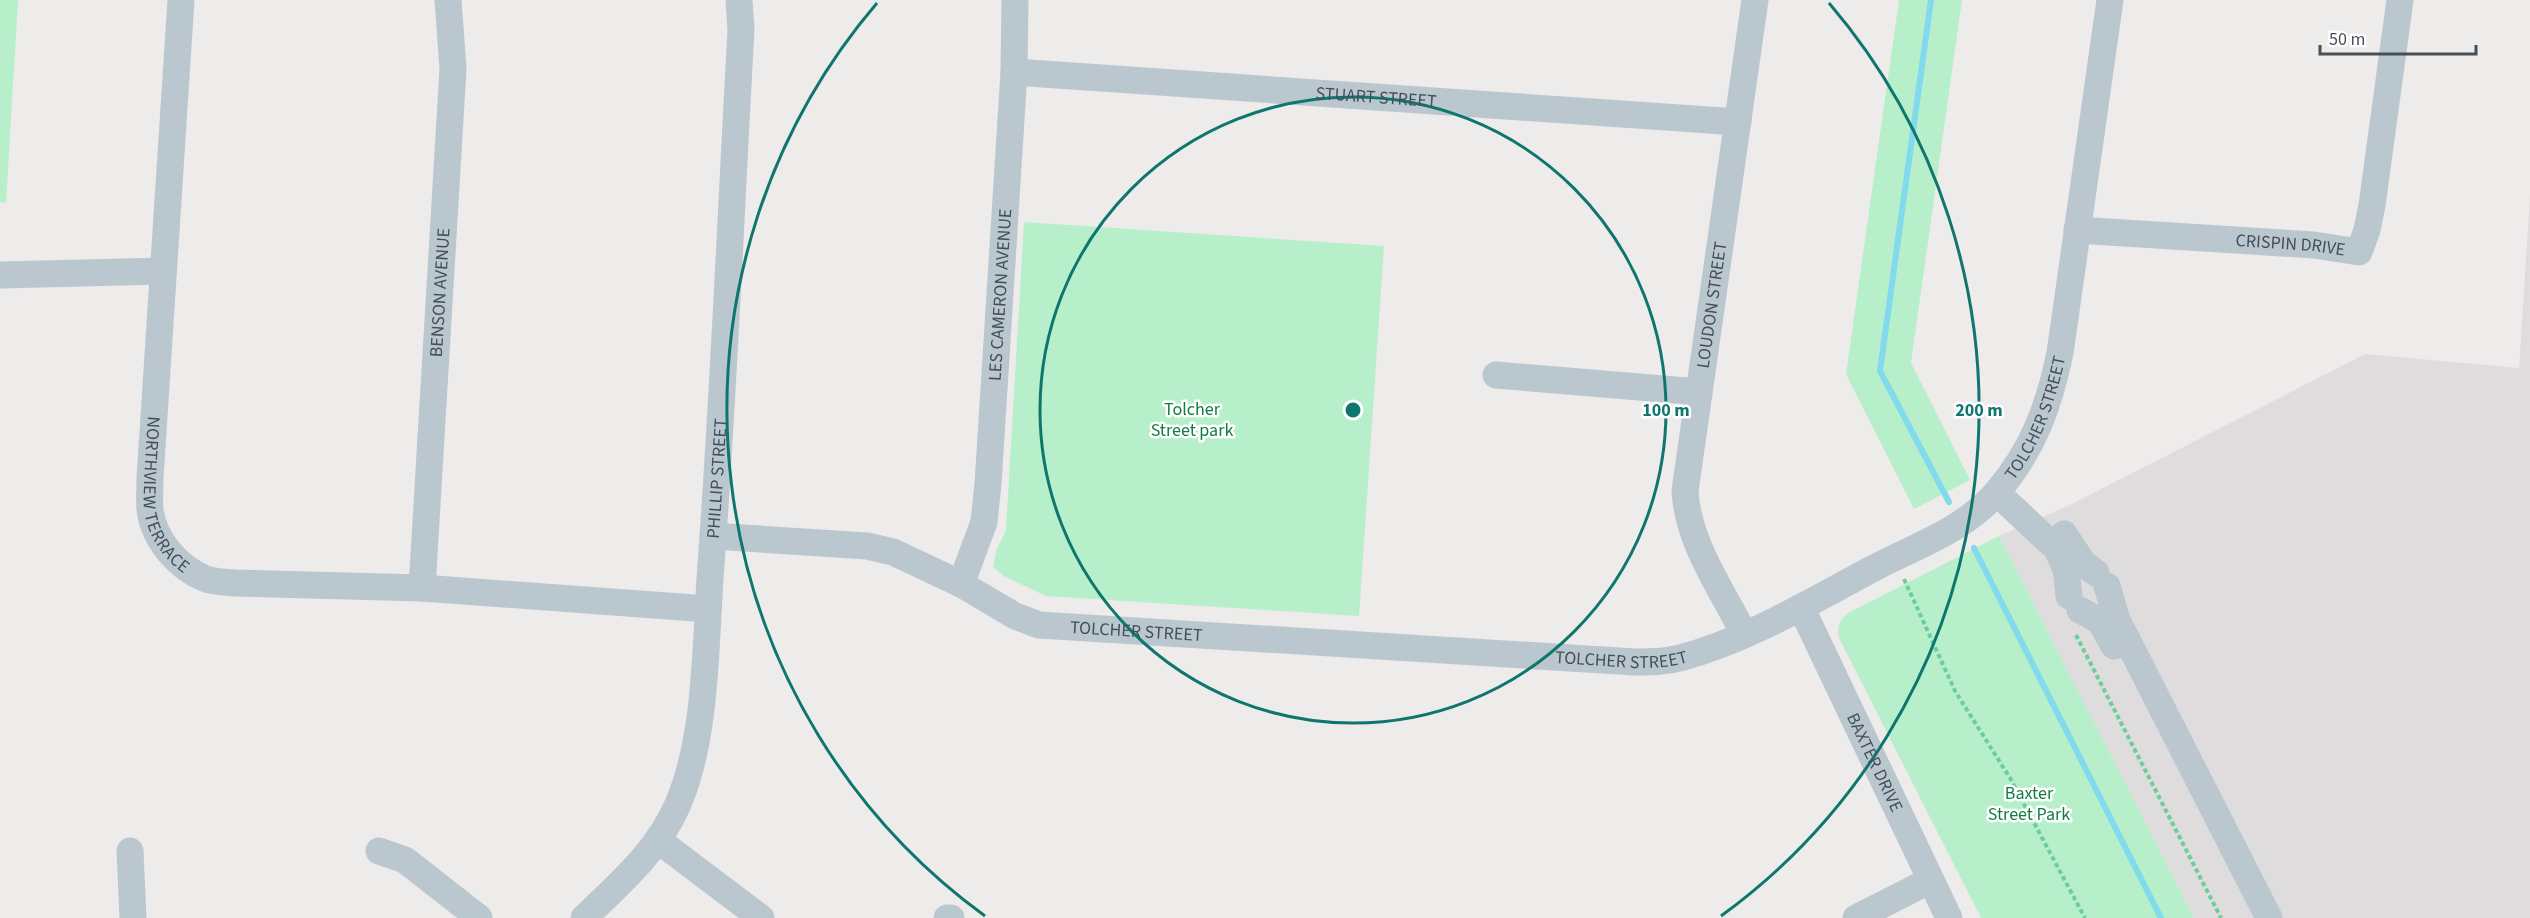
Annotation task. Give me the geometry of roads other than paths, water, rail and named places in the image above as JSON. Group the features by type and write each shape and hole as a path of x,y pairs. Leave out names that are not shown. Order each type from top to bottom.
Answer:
{"street":[{"name":"NORTHVIEW TERRACE","path":"181,0 150,478 150,511 157,532 170,553 188,569 208,580 234,583 422,588 708,609"},
{"name":"BENSON AVENUE","path":"422,588 453,69 448,0"},
{"name":"PHILLIP STREET","path":"584,918 640,863 658,841 678,803 694,750 702,699 713,536 741,30 739,0"},
{"name":"LES CAMERON AVENUE","path":"961,584 984,522 988,484 1014,72 1015,0"},
{"name":"LOUDON STREET","path":"1744,634 1701,551 1686,513 1685,491 1687,463 1755,0"},
{"name":"TOLCHER STREET","path":"713,536 867,546 893,552 961,584 1015,616 1039,625 1635,662 1670,660 1699,652 1801,607 1934,539 1972,515 2002,486 2038,429 2051,395 2060,353 2110,0"},
{"name":"CRISPIN DRIVE","path":"2077,230 2314,245 2359,252 2367,230 2372,205 2400,0"},
{"name":"STUART STREET","path":"1014,72 1738,122"},
{"path":"0,275 164,271"},
{"path":"1496,375 1698,392"},
{"path":"2002,486 2066,537 2083,563 2102,579 2116,620 2269,918"},
{"path":"2002,486 2060,552 2066,569 2073,611"},
{"path":"2073,611 2069,583 2075,576 2083,572 2102,579"},
{"name":"BAXTER DRIVE","path":"1801,607 1929,881 1949,918"},
{"path":"2073,611 2096,618 2106,631 2250,918"},
{"path":"658,841 761,918"},
{"path":"130,851 133,918"},
{"path":"379,851 405,860 479,918"},
{"path":"1856,918 1929,881"}],"waterway":[{"path":"1931,0 1880,371 1949,502"},
{"path":"1974,548 2161,918"}],"park label":[{"name":"Tolcher Street park","path":"1192,419"},
{"name":"Baxter Street Park","path":"2029,803"}]}
